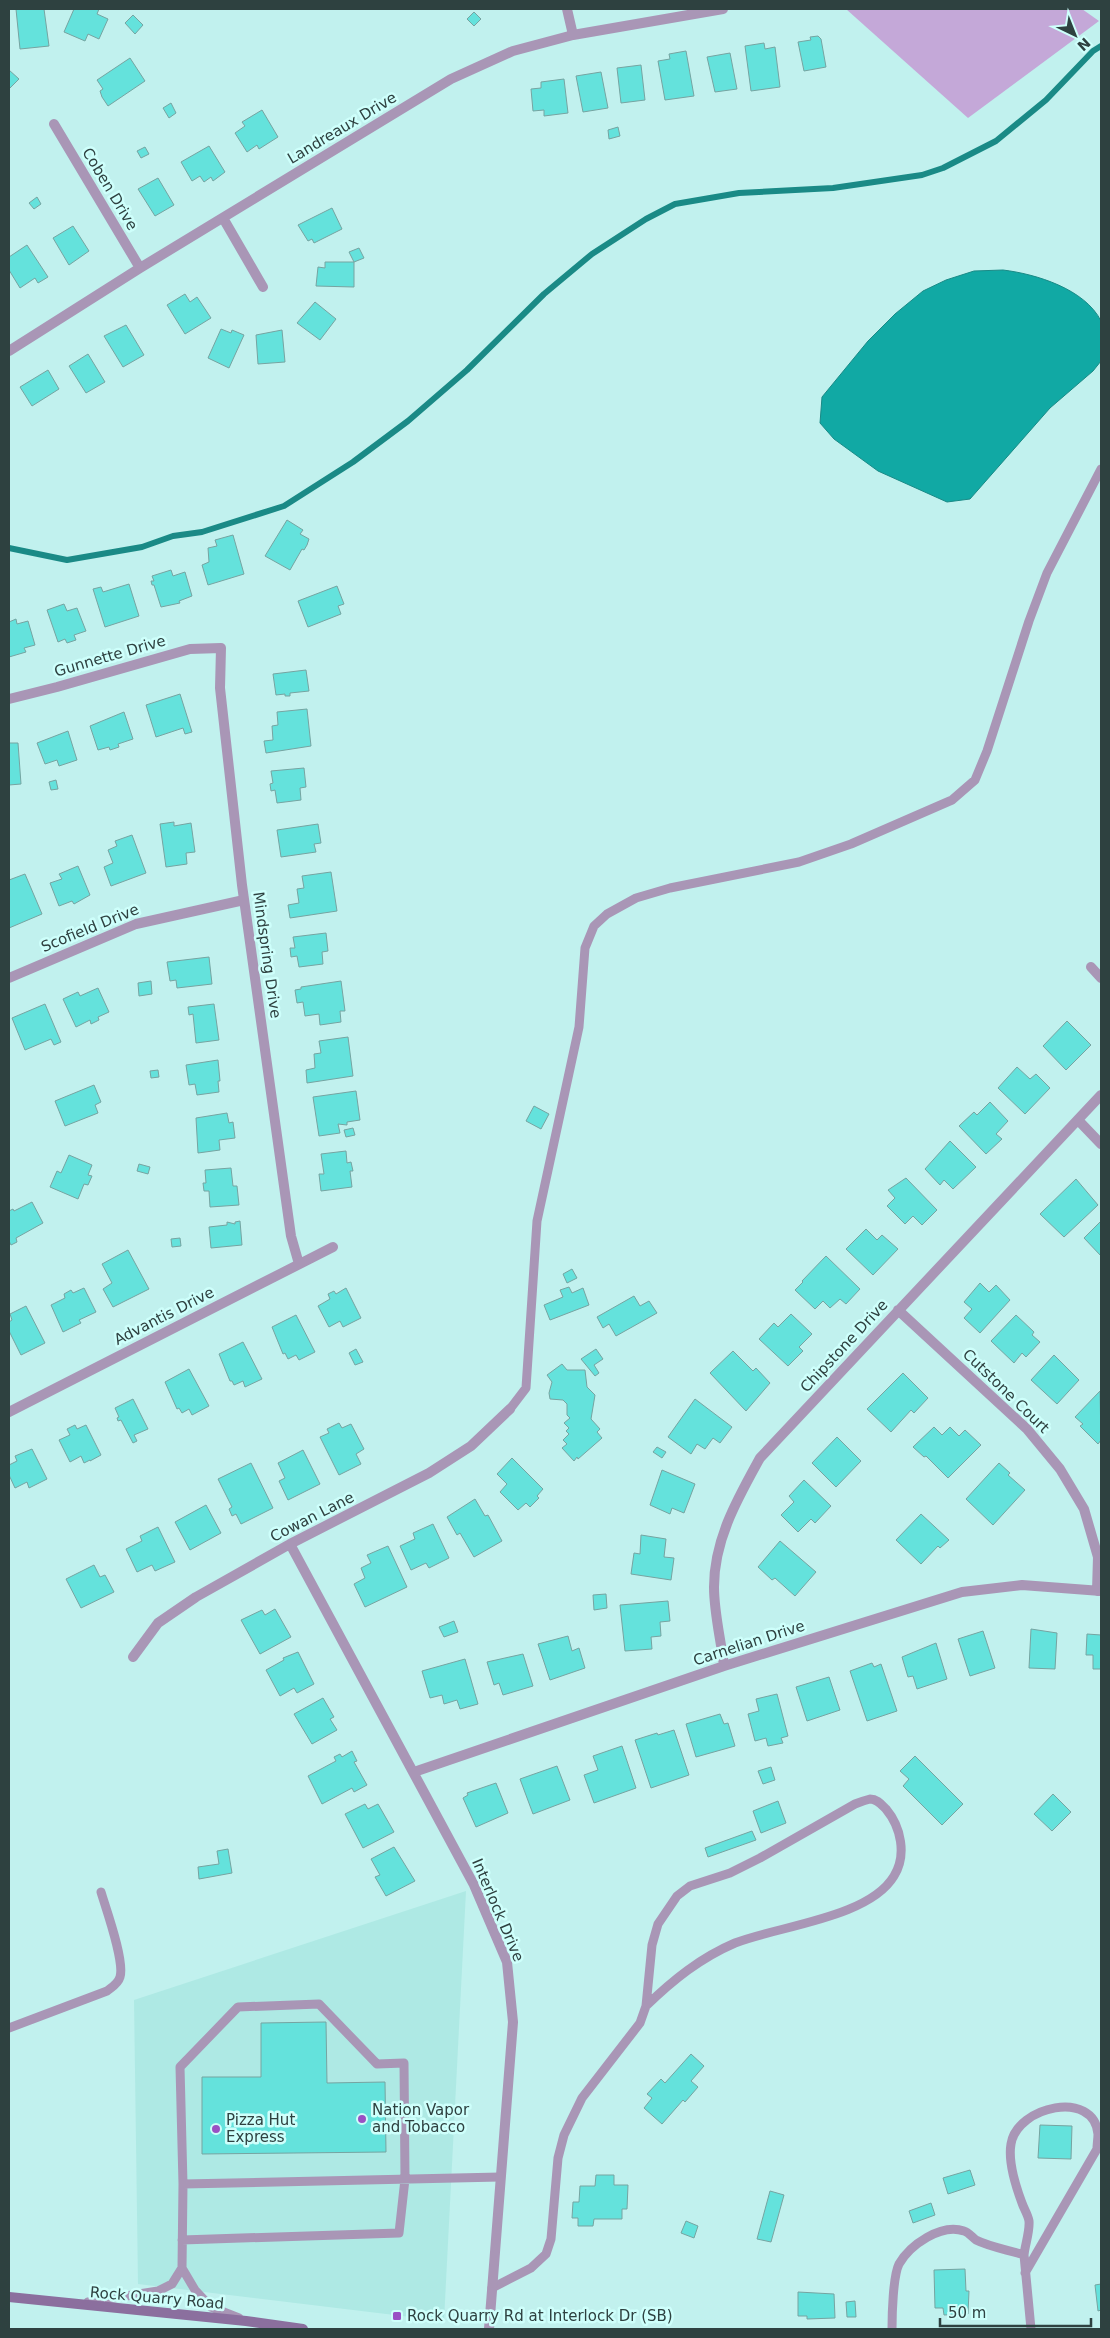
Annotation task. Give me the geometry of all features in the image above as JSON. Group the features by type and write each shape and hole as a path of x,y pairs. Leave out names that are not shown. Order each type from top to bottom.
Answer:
{"main road":[{"name":"Rock Quarry Road","path":"9,2297 246,2321 303,2329"}],"street":[{"path":"567,9 573,35"},
{"name":"Landreaux Drive","path":"9,351 140,268 451,79 513,51 573,35 723,9"},
{"name":"Coben Drive","path":"54,124 140,268"},
{"path":"223,218 263,287"},
{"name":"Gunnette Drive","path":"9,699 190,649 221,648"},
{"name":"Mindspring Drive","path":"221,648 220,688 244,900 291,1236 299,1264"},
{"name":"Scofield Drive","path":"9,978 136,924 244,900"},
{"path":"1091,967 1101,978"},
{"name":"Chipstone Drive","path":"724,1666 714,1587 718,1548 736,1502 760,1458 1101,1095"},
{"path":"1078,1120 1101,1144"},
{"name":"Advantis Drive","path":"9,1412 333,1246"},
{"name":"Cutstone Court","path":"898,1310 1027,1429 1060,1469 1084,1509 1098,1557 1099,1591"},
{"name":"Cowan Lane","path":"133,1657 158,1623 196,1597 290,1544 430,1474 471,1446 510,1409"},
{"name":"Interlock Drive","path":"290,1544 474,1886 507,1962 513,2022 489,2329"},
{"name":"Carnelian Drive","path":"414,1772 724,1666 962,1592 1022,1585 1099,1591"}],"lane":[{"path":"510,1409 526,1388 536,1220 579,1027 585,948 594,926 607,914 636,898 670,888 799,862 851,844 952,800 975,780 987,751 1029,620 1047,573 1101,469"},
{"path":"492,2288 531,2268 546,2254 550,2239 558,2158 564,2135 582,2098 640,2023 646,2006 652,1945 658,1924 677,1896 690,1886 730,1873 760,1858 856,1804 870,1799 879,1802 889,1813 900,1834 901,1860 894,1876 884,1888 865,1902 832,1915 736,1943 698,1962 674,1979 646,2006"},
{"path":"9,2028 107,1991 118,1982 120,1962 101,1892"},
{"path":"182,2240 399,2233 405,2179 404,2063 377,2064 320,2004 238,2007 180,2066 182,2268 195,2290 211,2307 246,2321"},
{"path":"1026,2273 1097,2149 1098,2133 1091,2118 1077,2108 1056,2107 1041,2110 1018,2127 1010,2144 1014,2180 1028,2221 1024,2255 1031,2329"},
{"path":"182,2184 500,2177"},
{"path":"892,2329 891,2311 899,2265 915,2246 933,2234 952,2230 965,2231 976,2240 1024,2255"},
{"path":"68,2304 116,2300 158,2291 172,2284 182,2268"}],"shaded area":[{"path":"846,9 1082,9 1099,21 968,118"},
{"path":"466,1891 444,2321 138,2284 134,2000"}],"water":[{"path":"1003,270 1044,279 1072,292 1084,300 1101,321 1101,361 1093,371 1050,408 970,499 947,502 878,471 834,439 820,423 822,397 868,341 895,314 923,291 946,280 974,271"}],"building":[{"path":"16,9 44,9 49,46 20,49"},
{"path":"74,9 99,9 97,14 108,19 99,39 88,34 85,41 64,32"},
{"path":"474,12 481,19 474,26 467,19"},
{"path":"133,15 143,25 135,34 125,23"},
{"path":"818,36 821,39 826,67 804,71 798,42 811,40 810,37"},
{"path":"764,43 765,49 775,47 780,87 751,91 745,46"},
{"path":"686,51 694,96 665,100 658,61 670,59 669,54"},
{"path":"730,53 737,89 715,92 707,57"},
{"path":"130,58 145,81 108,106 100,91 103,89 97,80"},
{"path":"641,65 645,100 621,103 617,68"},
{"path":"9,70 19,79 9,89"},
{"path":"601,72 608,108 583,112 576,76"},
{"path":"564,79 568,113 544,116 544,110 533,111 531,89 541,88 541,82"},
{"path":"171,103 176,113 169,118 163,108"},
{"path":"262,110 278,137 259,149 257,145 247,152 235,133 245,126 242,122"},
{"path":"618,127 620,136 609,139 608,130"},
{"path":"209,146 225,172 213,181 211,177 204,182 200,176 192,181 181,162"},
{"path":"145,147 149,154 141,158 137,151"},
{"path":"158,178 174,205 155,216 138,189"},
{"path":"37,197 41,204 34,209 29,203"},
{"path":"332,208 342,229 314,243 312,239 308,241 298,225"},
{"path":"73,226 89,251 69,265 53,238"},
{"path":"27,245 48,277 38,283 35,278 20,288 9,270 9,257"},
{"path":"359,248 364,258 354,262 349,252"},
{"path":"325,262 354,262 354,287 316,286 318,267 325,268"},
{"path":"185,294 190,302 197,297 211,318 185,334 167,305"},
{"path":"315,302 336,319 320,340 297,323"},
{"path":"126,325 144,355 123,367 104,336"},
{"path":"221,329 231,333 232,330 244,335 229,368 208,358"},
{"path":"282,330 285,362 258,364 256,335"},
{"path":"88,354 105,382 86,393 69,366"},
{"path":"48,370 59,389 32,406 20,387"},
{"path":"287,520 303,530 300,534 309,539 290,570 265,556"},
{"path":"233,535 244,574 208,585 202,565 209,562 208,548 217,546 215,540"},
{"path":"171,570 173,576 185,572 192,596 179,601 180,603 161,607 154,585 152,585 151,581 154,581 152,576"},
{"path":"129,584 139,616 105,627 93,589 101,587 103,592"},
{"path":"337,586 344,604 338,606 341,614 308,627 298,601"},
{"path":"64,604 67,611 77,608 86,631 74,635 76,640 67,643 65,639 58,642 47,610"},
{"path":"16,619 17,624 28,621 35,645 24,648 26,652 9,657 9,622"},
{"path":"306,670 309,691 290,693 290,696 285,696 285,694 276,695 273,674"},
{"path":"180,694 192,732 185,734 183,728 156,737 146,705"},
{"path":"307,709 311,746 266,753 264,741 273,740 272,726 278,725 277,712"},
{"path":"124,712 133,739 118,744 119,747 110,750 109,747 98,750 90,726"},
{"path":"68,731 77,760 59,766 57,760 45,764 37,743"},
{"path":"9,743 18,743 21,784 9,785"},
{"path":"304,768 306,787 300,788 301,800 277,803 275,790 271,791 270,784 273,783 271,771"},
{"path":"56,780 58,789 51,790 49,782"},
{"path":"174,822 174,826 191,823 195,852 186,853 187,864 166,867 160,824"},
{"path":"318,824 321,843 314,844 316,852 281,857 277,830"},
{"path":"132,835 146,873 111,886 104,867 113,863 108,850 117,846 115,841"},
{"path":"78,866 90,895 74,904 72,901 59,906 50,883 62,879 59,874"},
{"path":"331,872 337,911 290,918 288,905 299,903 297,889 304,888 302,876"},
{"path":"25,874 42,914 9,928 9,880"},
{"path":"326,933 328,951 322,952 323,964 299,967 297,956 291,957 290,948 295,948 293,937"},
{"path":"209,957 212,984 177,988 176,980 170,981 167,962"},
{"path":"151,981 152,994 139,996 138,983"},
{"path":"341,981 345,1011 340,1011 341,1022 320,1025 319,1014 305,1016 303,1002 297,1003 295,990 301,989 301,987"},
{"path":"98,988 109,1012 98,1017 99,1020 91,1024 90,1020 76,1027 63,999 78,992 80,996"},
{"path":"45,1004 61,1042 54,1045 51,1039 25,1050 12,1018"},
{"path":"214,1004 219,1040 196,1043 193,1014 189,1015 188,1007"},
{"path":"1067,1021 1091,1045 1066,1070 1043,1046"},
{"path":"348,1037 353,1076 307,1083 306,1070 315,1068 314,1054 321,1053 319,1041"},
{"path":"218,1060 219,1092 197,1095 195,1084 189,1085 186,1065"},
{"path":"1017,1067 1030,1079 1036,1074 1050,1088 1025,1114 998,1088"},
{"path":"158,1070 159,1077 151,1078 150,1071"},
{"path":"94,1085 101,1102 95,1105 98,1113 65,1126 55,1101"},
{"path":"356,1091 360,1120 347,1122 347,1125 338,1124 340,1133 319,1136 313,1097"},
{"path":"990,1102 1008,1121 996,1134 1002,1139 986,1154 959,1126 974,1112 977,1115"},
{"path":"534,1106 549,1114 541,1129 526,1121"},
{"path":"227,1113 229,1123 233,1122 235,1138 219,1140 220,1150 198,1153 196,1118"},
{"path":"353,1128 355,1135 346,1137 344,1130"},
{"path":"950,1141 976,1167 953,1189 944,1180 940,1185 925,1169"},
{"path":"346,1151 347,1163 351,1162 353,1171 350,1171 352,1187 321,1191 319,1174 324,1174 321,1154"},
{"path":"69,1155 92,1165 88,1175 92,1176 88,1185 84,1184 78,1199 50,1187 57,1171 61,1173"},
{"path":"139,1164 150,1167 148,1174 137,1171"},
{"path":"231,1168 233,1186 237,1186 239,1205 210,1207 209,1191 204,1191 203,1183 206,1183 205,1170"},
{"path":"906,1178 937,1210 922,1225 913,1216 905,1224 887,1206 895,1198 888,1190"},
{"path":"1076,1179 1098,1205 1064,1237 1040,1214"},
{"path":"32,1202 43,1223 16,1238 17,1242 11,1245 9,1241 9,1211 13,1209 14,1211"},
{"path":"240,1221 242,1245 211,1248 209,1227 227,1225 227,1222 235,1224 235,1222"},
{"path":"1101,1221 1101,1256 1084,1238"},
{"path":"866,1229 877,1240 882,1235 898,1249 873,1275 846,1249"},
{"path":"180,1238 181,1246 172,1247 171,1239"},
{"path":"128,1250 149,1289 113,1307 103,1289 112,1283 102,1264"},
{"path":"826,1256 860,1289 846,1304 840,1299 830,1308 823,1301 815,1309 795,1290"},
{"path":"572,1269 577,1278 567,1283 563,1274"},
{"path":"980,1283 989,1292 996,1285 1010,1300 980,1333 964,1318 972,1309 964,1302"},
{"path":"569,1287 572,1293 583,1288 589,1305 550,1320 544,1305 563,1297 560,1290"},
{"path":"84,1288 96,1312 79,1320 81,1323 63,1332 51,1305 65,1298 64,1294 71,1290 73,1293"},
{"path":"346,1288 361,1318 343,1327 340,1321 329,1327 318,1306 330,1299 328,1294 334,1291 336,1294"},
{"path":"634,1296 640,1306 649,1301 657,1313 616,1336 609,1324 603,1328 597,1317"},
{"path":"26,1306 45,1343 21,1355 9,1331 9,1322 12,1320 10,1314"},
{"path":"791,1314 812,1334 799,1347 803,1351 788,1366 759,1339 774,1323 778,1327"},
{"path":"296,1315 315,1352 299,1360 296,1355 288,1359 285,1353 283,1354 272,1327"},
{"path":"1016,1315 1034,1332 1032,1335 1040,1342 1026,1357 1022,1353 1014,1363 991,1341"},
{"path":"243,1342 262,1379 245,1387 243,1381 234,1385 230,1381 219,1354"},
{"path":"356,1349 363,1362 355,1365 349,1353"},
{"path":"596,1349 603,1359 594,1365 599,1373 595,1376 581,1359"},
{"path":"733,1351 753,1371 756,1368 770,1383 746,1411 710,1373"},
{"path":"1054,1355 1079,1380 1057,1404 1031,1380"},
{"path":"562,1364 567,1370 585,1370 587,1387 595,1395 591,1419 600,1429 597,1432 602,1438 574,1461 562,1448 567,1444 563,1440 569,1434 566,1431 569,1428 564,1423 570,1418 567,1415 567,1404 563,1400 550,1399 549,1393 552,1382 547,1375"},
{"path":"189,1369 209,1406 192,1415 189,1409 182,1413 179,1408 177,1409 165,1382"},
{"path":"903,1373 928,1398 914,1413 911,1410 891,1432 867,1409"},
{"path":"1100,1391 1101,1440 1098,1444 1080,1426 1083,1424 1075,1417"},
{"path":"133,1399 148,1429 134,1435 137,1441 133,1443 121,1420 118,1421 117,1418 119,1417 115,1408"},
{"path":"695,1399 732,1427 720,1443 713,1438 705,1449 697,1444 691,1454 668,1437"},
{"path":"339,1423 342,1428 351,1424 364,1449 356,1454 361,1464 339,1475 320,1437 329,1433 327,1429"},
{"path":"75,1425 77,1429 86,1425 101,1455 84,1463 81,1456 70,1462 59,1440 70,1435 67,1429"},
{"path":"934,1427 942,1435 950,1427 959,1436 965,1430 981,1445 948,1478 926,1456 924,1457 913,1447"},
{"path":"837,1437 861,1461 836,1487 812,1463"},
{"path":"657,1447 666,1452 662,1458 653,1452"},
{"path":"32,1449 47,1479 29,1488 27,1482 15,1488 9,1475 9,1465 17,1461 15,1456"},
{"path":"303,1450 320,1484 288,1500 279,1481 285,1478 278,1463"},
{"path":"512,1458 543,1489 537,1496 539,1498 530,1507 526,1503 518,1510 500,1492 507,1484 497,1474"},
{"path":"251,1463 273,1508 241,1524 236,1514 232,1516 229,1509 232,1507 218,1479"},
{"path":"999,1463 1010,1473 1008,1475 1025,1490 993,1525 966,1499"},
{"path":"662,1470 695,1484 684,1513 672,1508 670,1514 650,1505"},
{"path":"804,1480 831,1506 815,1523 811,1519 798,1532 781,1515 794,1502 789,1496"},
{"path":"475,1499 485,1516 488,1515 502,1541 474,1557 460,1533 457,1535 447,1517"},
{"path":"206,1505 221,1533 190,1550 175,1522"},
{"path":"921,1514 949,1540 940,1548 938,1546 921,1564 896,1540"},
{"path":"433,1524 449,1558 429,1568 426,1563 411,1570 400,1546 415,1539 413,1533"},
{"path":"158,1527 175,1562 155,1571 152,1565 137,1572 126,1549 142,1541 140,1536"},
{"path":"641,1535 666,1539 664,1557 674,1558 671,1580 631,1574 634,1553 640,1554"},
{"path":"780,1541 816,1572 795,1596 775,1578 772,1580 758,1567"},
{"path":"388,1546 407,1587 365,1607 354,1584 365,1578 361,1568 371,1563 367,1555"},
{"path":"94,1565 100,1577 105,1575 114,1592 81,1608 66,1579"},
{"path":"606,1594 607,1608 594,1610 593,1595"},
{"path":"668,1601 670,1621 660,1622 661,1636 651,1637 652,1649 625,1651 620,1605"},
{"path":"275,1609 291,1637 260,1654 241,1620 262,1610 265,1615"},
{"path":"454,1621 458,1632 444,1637 439,1627"},
{"path":"1031,1629 1057,1633 1055,1669 1029,1668"},
{"path":"983,1631 995,1668 970,1676 958,1639"},
{"path":"1087,1634 1101,1635 1101,1669 1093,1669 1093,1655 1086,1655"},
{"path":"568,1636 572,1651 579,1648 585,1668 550,1680 538,1644"},
{"path":"936,1643 947,1679 917,1689 913,1676 908,1677 902,1657"},
{"path":"298,1652 314,1684 297,1693 294,1688 280,1696 266,1670 284,1660 283,1658"},
{"path":"523,1654 533,1686 503,1695 499,1683 494,1685 487,1662"},
{"path":"465,1659 478,1704 460,1709 457,1700 444,1704 442,1695 430,1698 422,1671"},
{"path":"872,1663 874,1667 881,1664 897,1711 867,1721 850,1671"},
{"path":"829,1677 840,1710 807,1721 796,1687"},
{"path":"777,1694 788,1736 781,1738 783,1743 768,1746 766,1738 755,1741 748,1714 759,1711 756,1699"},
{"path":"323,1698 334,1717 330,1719 337,1730 312,1744 294,1714"},
{"path":"720,1714 724,1724 728,1723 735,1746 696,1757 686,1724"},
{"path":"674,1730 689,1775 651,1788 635,1740"},
{"path":"622,1746 636,1788 594,1803 584,1775 598,1770 593,1756"},
{"path":"352,1751 357,1761 354,1762 367,1785 354,1792 352,1788 322,1804 308,1776 336,1761 334,1757 340,1754 342,1757"},
{"path":"915,1756 963,1804 942,1825 903,1786 909,1779 900,1771"},
{"path":"557,1766 570,1800 533,1814 520,1779"},
{"path":"771,1767 775,1780 763,1784 758,1771"},
{"path":"496,1783 508,1813 476,1827 463,1798 468,1795 467,1793"},
{"path":"1053,1794 1071,1812 1052,1831 1034,1814"},
{"path":"778,1801 786,1823 761,1833 753,1811"},
{"path":"365,1804 368,1809 378,1804 394,1832 363,1848 345,1814"},
{"path":"752,1831 756,1840 708,1857 705,1848"},
{"path":"394,1847 415,1881 386,1896 375,1877 380,1875 371,1859"},
{"path":"228,1849 232,1873 199,1879 198,1867 219,1864 217,1851"},
{"path":"326,2022 327,2083 385,2082 386,2152 202,2154 202,2077 261,2077 261,2023"},
{"path":"691,2054 704,2066 691,2081 698,2087 685,2102 683,2100 662,2124 644,2108 652,2098 647,2094 661,2079 665,2083"},
{"path":"1040,2125 1072,2126 1071,2159 1038,2158"},
{"path":"970,2170 975,2185 948,2194 943,2178"},
{"path":"596,2175 614,2175 614,2185 628,2185 627,2209 622,2209 622,2219 594,2219 593,2226 578,2226 578,2218 572,2218 573,2202 579,2202 580,2186 595,2186"},
{"path":"770,2191 784,2195 771,2242 757,2239"},
{"path":"931,2203 935,2215 913,2223 909,2211"},
{"path":"686,2221 698,2226 694,2238 681,2233"},
{"path":"965,2269 966,2291 969,2291 968,2314 944,2315 943,2308 935,2308 934,2270"},
{"path":"1101,2284 1101,2310 1098,2311 1095,2285"},
{"path":"798,2292 834,2294 835,2318 807,2319 807,2316 798,2316"},
{"path":"855,2301 856,2317 847,2317 846,2302"}],"waterway":[{"path":"9,548 67,560 142,547 173,536 202,532 284,506 353,462 408,421 467,370 544,294 592,254 646,219 675,204 739,193 833,188 922,175 943,168 996,141 1046,100 1093,51 1101,46"}],"place":[{"name":"Nation Vapor and Tobacco","path":"362,2119"},
{"name":"Pizza Hut Express","path":"216,2129"},
{"name":"Rock Quarry Rd at Interlock Dr (SB)","path":"397,2316"}]}
